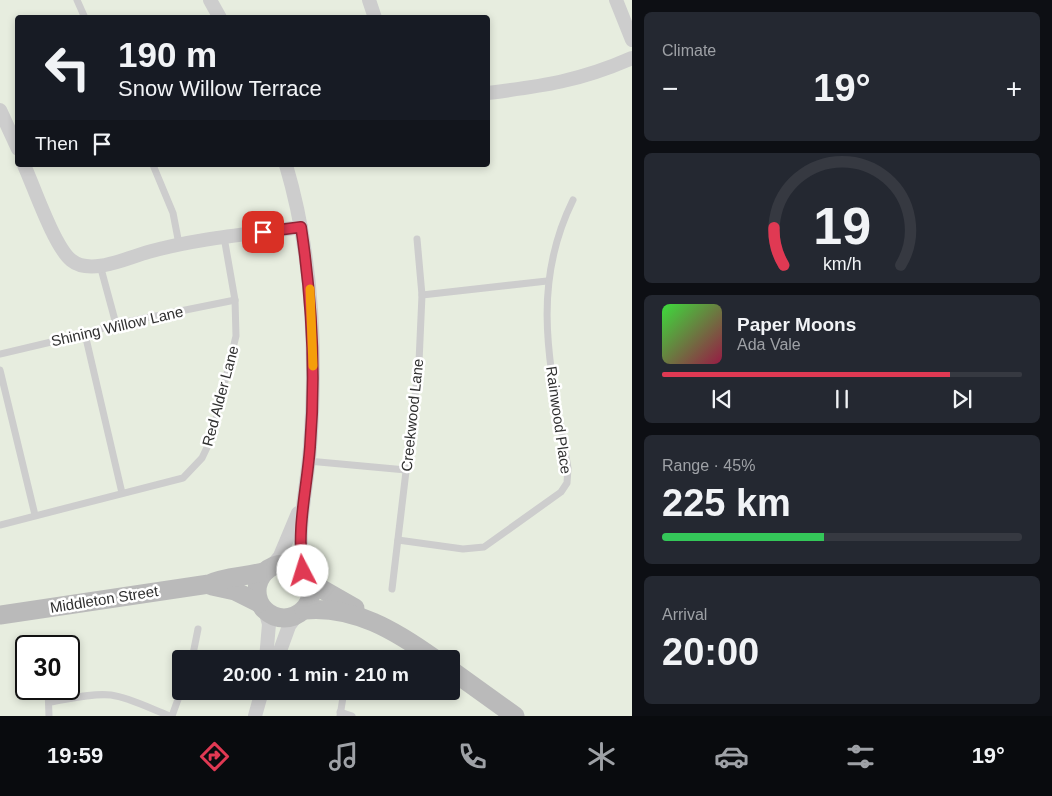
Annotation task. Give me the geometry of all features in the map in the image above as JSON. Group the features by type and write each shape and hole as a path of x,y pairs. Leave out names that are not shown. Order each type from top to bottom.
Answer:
{"street":[{"path":"210,0 218,15"},
{"path":"369,0 374,15"},
{"path":"616,0 632,40"},
{"path":"490,93 555,84 599,73 632,58"},
{"path":"0,110 15,142"},
{"path":"25,167 61,248 72,261 86,267 179,244 301,227"},
{"path":"280,650 282,641 311,594 300,556 302,505 308,461 313,338 309,282 301,227 296,197 287,167"},
{"path":"267,650 269,624 262,607 257,586 280,556 302,505"},
{"path":"269,569 289,564 335,597 352,605 362,616"},
{"name":"Middleton Street","path":"0,615 209,584 220,579 250,576 269,569"},
{"name":"Middleton Street","path":"209,584 242,593 262,607"},
{"path":"262,607 280,618 300,612 331,609 362,616 422,650"},
{"path":"460,676 515,716"},
{"path":"255,716 259,700"}],"lane":[{"path":"78,0 85,15"},
{"path":"154,167 173,213 179,244"},
{"name":"Rainwood Place","path":"398,540 463,549 484,547 561,492 567,483 568,468 546,327 547,281 555,244 573,200"},
{"name":"Red Alder Lane","path":"0,525 182,478 202,458 211,439 236,336 235,300 224,237"},
{"name":"Creekwood Lane","path":"392,589 419,362 422,295 417,239"},
{"path":"100,265 116,324"},
{"path":"422,295 547,281"},
{"name":"Shining Willow Lane","path":"0,354 85,334 116,324 235,300"},
{"path":"85,334 122,493"},
{"path":"0,370 35,515"},
{"path":"308,461 406,470"},
{"path":"194,650 198,629"},
{"path":"49,716 50,702 80,697 111,695 130,700 171,716 177,700"},
{"path":"342,700 340,714 352,716"}],"shaded area":[{"path":"0,0 632,0 632,716 0,716"}],"slow traffic":[{"path":"310,289 313,366"}],"route":[{"path":"263,232 301,227 309,282 313,338 313,395 310,449 302,505 300,556 303,571"}]}
